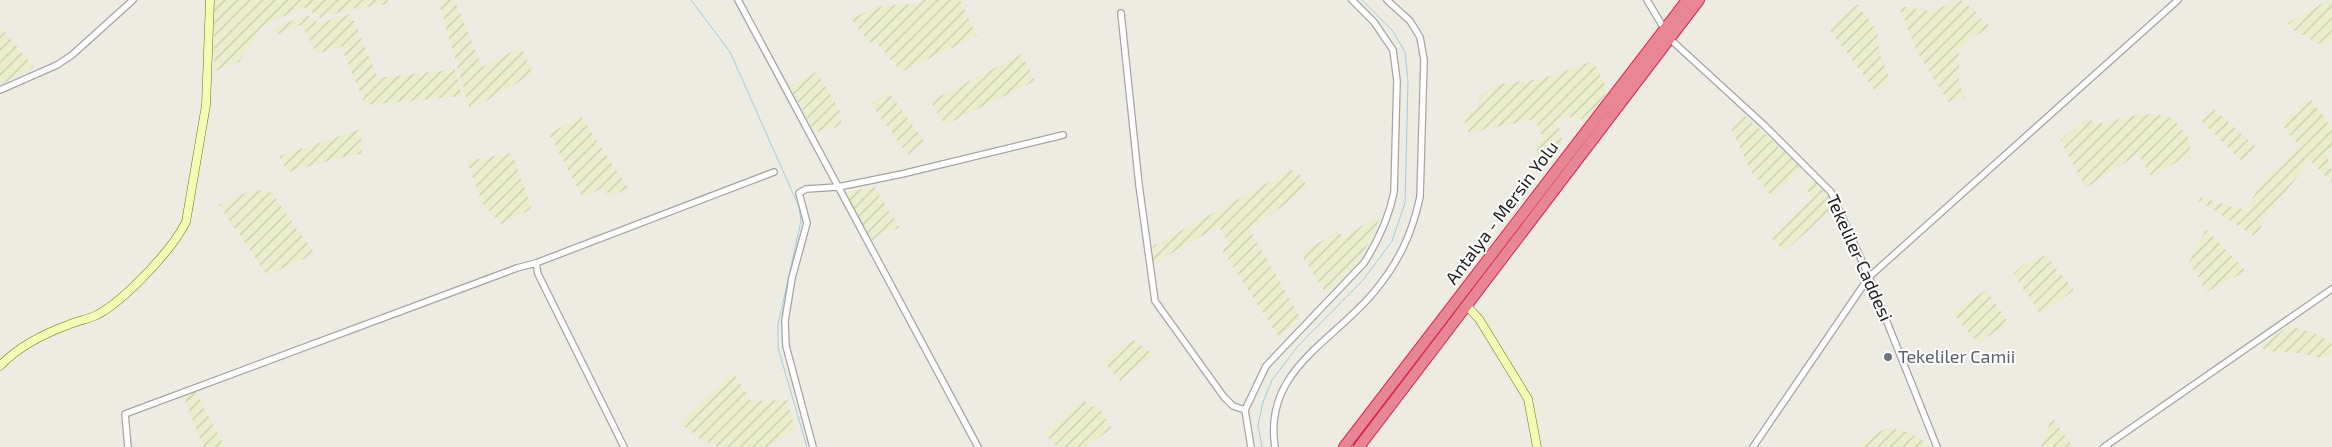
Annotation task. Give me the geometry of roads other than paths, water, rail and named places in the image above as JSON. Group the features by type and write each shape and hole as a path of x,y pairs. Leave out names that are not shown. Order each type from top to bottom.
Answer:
{"highway":[{"name":"Antalya - Mersin Yolu","path":"1359,447 1668,34 1687,0"},
{"name":"Antalya - Mersin Yolu","path":"1344,447 1668,34 1699,0"}],"street":[{"path":"0,90 57,65 72,55 133,0"},
{"path":"0,366 20,348 67,325 97,315 120,298 179,237 186,222 206,105 210,0"},
{"path":"738,0 978,447"},
{"path":"1251,447 1245,410 1266,366 1364,263 1374,247 1390,210 1394,192 1396,66 1389,41 1352,0"},
{"path":"1275,447 1275,405 1283,388 1296,369 1316,347 1375,291 1411,234 1416,215 1420,197 1424,60 1420,37 1410,20 1387,0"},
{"name":"Tekeliler Caddesi","path":"1647,0 1668,34 1825,185 1836,200 1937,447"},
{"path":"1753,447 1869,277 2178,0"},
{"path":"1121,13 1139,185 1155,301 1224,397 1233,406 1245,410"},
{"path":"813,447 788,360 785,321 792,278 807,223 798,193 806,190 838,187 1063,135"},
{"path":"128,447 125,414 516,268 536,263 774,172"},
{"path":"536,263 538,274 624,447"},
{"path":"2104,447 2332,289"},
{"path":"1466,305 1479,319 1528,399 1537,447"}],"waterway":[{"path":"691,0 730,52 799,207 801,221 778,325 778,348 807,447"},
{"path":"1262,447 1258,425 1263,402 1272,380 1298,346 1363,280 1392,241 1405,203 1408,82 1405,52 1392,30 1362,0"}],"place":[{"name":"Tekeliler Camii","path":"1888,357"}]}
